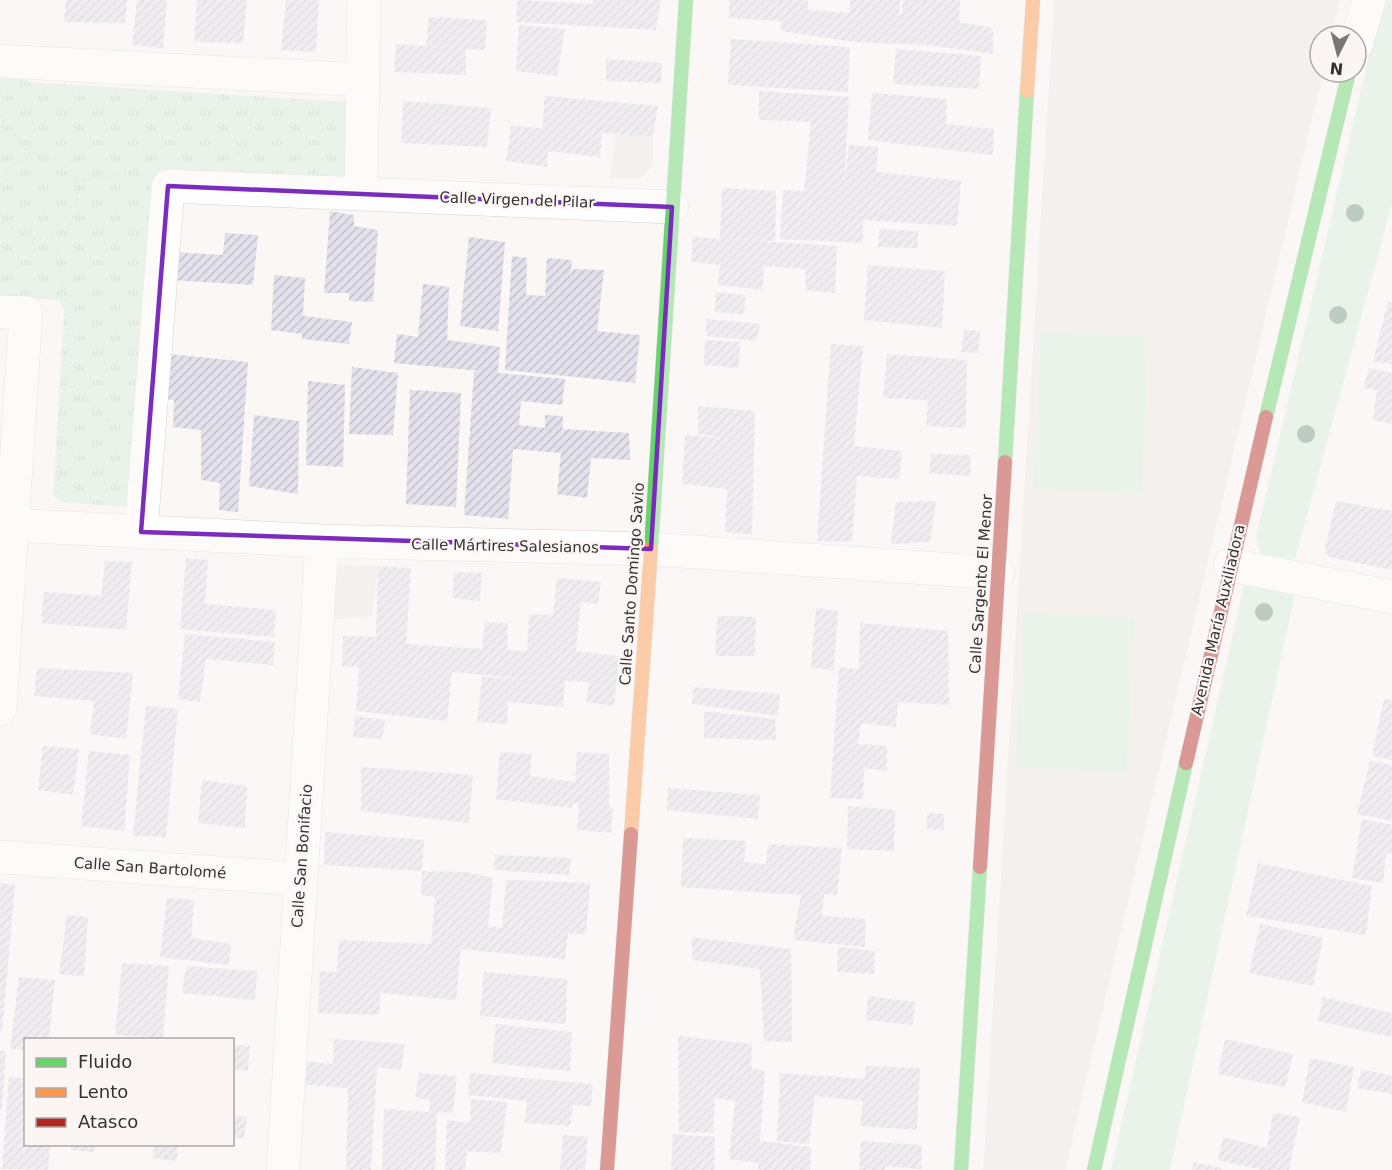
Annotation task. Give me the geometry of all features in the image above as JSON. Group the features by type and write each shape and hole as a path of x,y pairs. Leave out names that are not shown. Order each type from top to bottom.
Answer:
{"street":[{"path":"362,194 364,0"},
{"name":"Calle Santo Domingo Savio","path":"607,1170 651,549 686,0"},
{"name":"Calle Sargento El Menor","path":"961,1170 1033,0"},
{"path":"1362,24 1370,0"},
{"path":"0,61 363,80"},
{"name":"Avenida María Auxiliadora","path":"1094,1170 1230,565 1346,84"},
{"path":"141,532 158,177"},
{"name":"Calle Virgen del Pilar","path":"158,177 362,194 672,207"},
{"path":"0,312 26,313 0,709"},
{"name":"Calle Mártires Salesianos","path":"12,525 322,542 651,549 998,573"},
{"name":"Calle San Bonifacio","path":"283,1170 322,542"},
{"path":"1230,565 1392,597"},
{"name":"Calle San Bartolomé","path":"0,857 300,879"}],"path":[{"path":"235,160 258,101"},
{"path":"0,115 32,157"},
{"path":"0,183 10,168 32,157 46,157 59,162 77,182 79,196 72,220 51,236 27,237 16,232 0,212"},
{"path":"77,182 158,177"},
{"path":"51,236 68,302"},
{"path":"64,378 114,426"}],"highlighted area":[{"path":"168,186 672,207 651,549 141,532"}],"shaded area":[{"path":"1054,0 1340,0 1334,24 1308,24 1308,84 1320,84 1065,1170 983,1170"},
{"path":"616,134 653,136 653,166 641,178 610,178"},
{"path":"338,565 378,566 372,616 333,620"}],"green space":[{"path":"1382,0 1392,0 1392,204 1295,559 1261,555 1256,538 1362,84 1368,84 1368,60"},
{"path":"0,66 28,82 347,102 357,167 343,181 163,169 155,175 127,505 123,507 63,502 53,496 64,309 60,302 55,300 0,296"},
{"path":"1041,332 1148,336 1141,494 1034,490"},
{"path":"1244,585 1295,594 1170,1170 1111,1170"},
{"path":"1024,612 1134,618 1126,773 1016,767"}],"building":[{"path":"66,0 127,0 125,23 64,22"},
{"path":"137,0 167,0 163,48 132,45"},
{"path":"197,0 247,0 243,43 194,42"},
{"path":"286,0 319,0 316,52 281,50"},
{"path":"517,0 593,4 593,0 661,0 656,30 516,22"},
{"path":"729,0 808,0 808,10 850,13 850,0 900,0 899,15 902,15 903,0 960,0 959,22 993,28 993,54 926,45 855,42 781,31 781,21 729,18"},
{"path":"429,17 487,20 485,50 466,49 466,75 394,72 396,44 441,47 426,45"},
{"path":"519,25 565,29 557,76 516,71"},
{"path":"731,39 850,47 848,92 728,85"},
{"path":"896,49 981,56 979,89 893,84"},
{"path":"606,59 662,63 661,83 606,81"},
{"path":"759,91 849,97 844,186 849,145 878,147 876,172 961,181 957,226 863,220 863,243 780,239 783,190 804,191 811,122 759,120"},
{"path":"872,93 947,99 946,124 994,129 993,155 868,140"},
{"path":"545,96 658,106 653,136 602,133 600,157 548,151 547,167 506,161 511,126 542,128"},
{"path":"403,101 491,108 487,147 401,143"},
{"path":"722,188 776,191 775,241 728,239 837,246 835,293 806,290 805,269 764,266 763,290 718,285 720,265 691,262 693,237 720,239"},
{"path":"330,211 354,215 354,226 378,230 373,302 349,301 349,293 324,293"},
{"path":"879,229 918,231 918,248 878,247"},
{"path":"225,233 258,235 253,285 170,280 171,252 223,255"},
{"path":"469,237 505,242 498,331 460,326"},
{"path":"512,256 527,258 526,295 545,296 547,258 572,260 570,283 572,269 604,270 597,331 640,335 635,383 505,370"},
{"path":"868,265 945,271 942,328 864,320"},
{"path":"274,275 305,278 303,316 352,322 349,344 302,339 302,334 271,330"},
{"path":"423,284 449,287 447,340 500,347 498,373 565,379 562,405 521,401 519,425 545,428 545,415 563,416 562,441 563,429 629,433 630,460 591,458 587,498 557,494 561,453 513,449 508,519 464,515 474,372 481,371 394,363 397,334 418,337"},
{"path":"716,292 746,295 744,314 715,312"},
{"path":"1388,302 1392,302 1392,364 1373,361"},
{"path":"706,319 760,324 757,341 706,336"},
{"path":"964,330 980,331 979,353 961,352"},
{"path":"705,340 740,342 739,368 704,365"},
{"path":"831,344 863,346 854,446 902,451 899,479 857,476 852,542 817,541"},
{"path":"159,353 248,362 238,512 219,510 220,483 201,480 201,430 173,427 174,400 156,399"},
{"path":"887,354 967,360 966,428 926,426 928,400 883,398"},
{"path":"352,367 398,373 393,435 349,434"},
{"path":"1369,368 1392,373 1392,424 1373,420 1377,390 1363,388"},
{"path":"308,381 345,385 343,467 306,465"},
{"path":"410,390 461,393 456,507 406,504"},
{"path":"698,406 755,411 752,535 725,532 727,489 682,484 685,435 731,439 698,434"},
{"path":"254,415 299,421 298,494 249,486"},
{"path":"931,454 971,455 970,476 929,473"},
{"path":"936,501 930,542 891,544 896,502"},
{"path":"1336,501 1392,511 1392,570 1329,557 1325,549"},
{"path":"186,558 208,560 205,604 276,610 274,637 180,629"},
{"path":"105,561 132,562 126,630 41,623 44,592 101,596"},
{"path":"378,566 411,568 406,644 482,649 485,622 508,623 507,650 527,651 529,614 553,615 557,578 601,582 598,604 581,602 576,651 619,656 614,706 586,702 589,682 565,681 563,707 508,702 507,724 477,722 482,677 529,679 452,672 447,721 356,711 359,667 342,666 343,636 376,637"},
{"path":"454,572 482,573 480,601 452,598"},
{"path":"816,608 838,611 834,670 811,668"},
{"path":"717,616 756,617 755,656 715,656"},
{"path":"860,623 948,631 949,705 898,702 896,727 861,723 858,744 887,746 887,771 864,768 863,799 830,798 839,667 859,669"},
{"path":"185,634 275,642 273,665 206,659 200,702 178,699"},
{"path":"37,668 133,673 126,739 90,734 94,701 34,696"},
{"path":"693,687 780,694 778,716 692,704"},
{"path":"1384,699 1392,700 1392,760 1372,756"},
{"path":"146,706 178,709 166,837 133,836"},
{"path":"704,711 775,719 776,740 704,738"},
{"path":"355,716 385,720 382,739 353,737"},
{"path":"43,746 79,749 73,795 38,790"},
{"path":"89,751 130,755 124,831 81,826"},
{"path":"500,752 532,754 530,776 575,782 577,752 609,754 609,806 613,807 611,833 577,830 579,804 593,805 573,803 572,808 496,799"},
{"path":"1370,761 1392,765 1392,821 1357,814"},
{"path":"361,767 473,775 469,823 361,811"},
{"path":"202,780 247,786 245,828 198,823"},
{"path":"668,788 760,795 758,819 667,810"},
{"path":"848,806 895,810 894,851 847,849"},
{"path":"927,813 944,814 944,830 927,829"},
{"path":"1362,819 1392,825 1392,854 1386,853 1383,883 1352,878"},
{"path":"325,832 424,840 422,871 324,865"},
{"path":"683,838 746,841 744,862 766,864 768,844 842,848 837,895 824,894 822,916 866,919 865,947 793,940 801,895 681,887"},
{"path":"495,855 571,858 569,875 494,870"},
{"path":"1258,863 1372,886 1366,935 1246,916"},
{"path":"422,871 467,872 493,878 488,926 502,928 506,880 590,883 586,935 568,933 565,959 461,949 456,1000 381,993 381,985 379,1015 318,1013 320,971 337,972 339,940 431,944 435,897 421,895"},
{"path":"0,883 15,885 2,1032 0,1032"},
{"path":"167,898 194,900 191,938 231,944 229,965 160,957"},
{"path":"67,915 88,917 84,976 59,974"},
{"path":"1260,924 1323,938 1313,986 1249,973"},
{"path":"692,937 791,949 792,1042 764,1041 760,969 692,960"},
{"path":"838,947 875,951 874,974 837,972"},
{"path":"122,963 169,966 163,1038 115,1035"},
{"path":"186,966 257,971 255,1000 182,993"},
{"path":"484,972 567,979 566,1024 480,1016"},
{"path":"19,977 55,980 49,1038 24,1038 24,1050 10,1049"},
{"path":"868,996 915,1002 913,1025 866,1020"},
{"path":"1323,997 1392,1013 1392,1037 1318,1021"},
{"path":"496,1024 572,1032 570,1071 492,1063"},
{"path":"678,1036 752,1044 751,1068 765,1071 760,1141 811,1147 810,1170 758,1170 758,1163 729,1159 735,1101 715,1098 713,1133 679,1132"},
{"path":"334,1039 405,1044 401,1070 377,1067 371,1170 346,1170 348,1088 300,1084 304,1061 333,1064"},
{"path":"1225,1039 1293,1054 1285,1087 1218,1074"},
{"path":"234,1045 250,1046 248,1071 234,1069"},
{"path":"0,1051 6,1051 2,1109 0,1109"},
{"path":"1310,1058 1354,1067 1346,1112 1302,1102"},
{"path":"866,1066 920,1068 917,1130 860,1126 863,1101 815,1096 809,1144 777,1141 780,1073 865,1079"},
{"path":"1361,1069 1392,1076 1392,1094 1357,1088"},
{"path":"419,1073 457,1076 453,1113 437,1112 435,1170 382,1170 384,1109 429,1112 430,1099 415,1098"},
{"path":"470,1073 593,1084 591,1106 573,1105 570,1126 525,1123 527,1101 468,1095"},
{"path":"9,1077 24,1079 24,1146 50,1146 48,1170 2,1169"},
{"path":"471,1099 507,1102 501,1153 467,1151 465,1170 445,1170 447,1120 470,1123"},
{"path":"1273,1113 1300,1117 1289,1170 1262,1170 1218,1160 1223,1137 1267,1148"},
{"path":"234,1116 247,1117 244,1139 234,1137"},
{"path":"673,1134 715,1137 714,1170 671,1170"},
{"path":"563,1135 588,1137 585,1170 560,1170"},
{"path":"861,1141 922,1145 921,1169 885,1166 885,1170 859,1170"},
{"path":"71,1146 95,1146 94,1152 71,1150"},
{"path":"154,1146 178,1146 177,1161 153,1158"},
{"path":"1194,1162 1222,1168 1222,1170 1192,1170"}],"traffic: fast":[{"path":"651,549 686,0"},
{"path":"1266,417 1346,84"},
{"path":"1005,462 1027,91"},
{"path":"1094,1170 1186,763"},
{"path":"961,1170 980,867"}],"traffic: slow":[{"path":"1027,91 1033,0"},
{"path":"631,834 651,549"}],"traffic: jam":[{"path":"1186,763 1266,417"},
{"path":"980,867 1005,462"},
{"path":"607,1170 631,834"}]}
